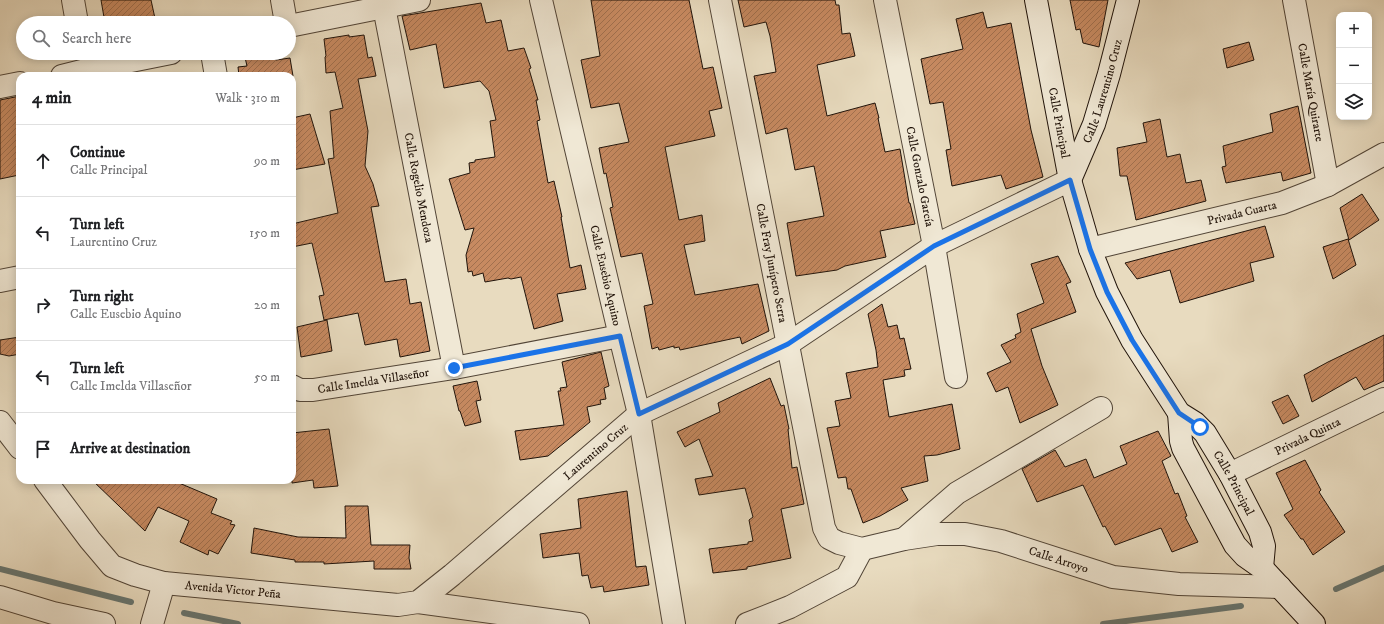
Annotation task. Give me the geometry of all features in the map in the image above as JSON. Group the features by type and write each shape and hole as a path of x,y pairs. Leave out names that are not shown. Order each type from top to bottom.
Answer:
{"street":[{"path":"73,0 76,16"},
{"path":"282,0 285,16"},
{"path":"296,25 419,0"},
{"name":"Calle Eusebio Aquino","path":"541,0 639,414 674,624"},
{"name":"Calle Fray Junípero Serra","path":"720,0 824,528 829,538 839,543"},
{"name":"Calle Gonzalo García","path":"885,0 934,246 956,377"},
{"name":"Calle Principal","path":"1036,0 1070,180 1090,249 1107,292 1132,340 1179,413 1195,423 1205,432 1230,474 1260,532 1264,546 1262,568"},
{"name":"Calle Laurentino Cruz","path":"1070,180 1094,124 1109,74 1128,0"},
{"name":"Calle María Quirarte","path":"1294,0 1328,185"},
{"name":"Calle Rogelio Mendoza","path":"384,7 454,368"},
{"path":"68,72 84,62 103,60"},
{"path":"213,60 215,72"},
{"path":"0,86 16,84"},
{"name":"Privada Cuarta","path":"1090,249 1282,203 1328,185 1384,154"},
{"name":"Laurentino Cruz","path":"452,575 639,414 788,344 934,246 1070,180"},
{"path":"0,281 16,278"},
{"name":"Calle Imelda Villaseñor","path":"296,388 300,390 313,390 454,368 620,336"},
{"name":"Privada Quinta","path":"1230,474 1384,399"},
{"path":"904,539 957,493 1101,408"},
{"name":"Calle Principal","path":"1179,413 1183,448 1224,525 1240,551 1262,568 1314,624"},
{"path":"0,422 16,443"},
{"name":"Avenida Victor Peña","path":"48,484 90,540 112,566 135,575 164,583 398,605 418,602 452,575"},
{"name":"Calle Arroyo","path":"839,543 862,549 904,539 937,534 965,534 1001,541 1113,577 1179,584 1280,587"},
{"path":"747,624 790,607 847,577 862,549"},
{"path":"152,624 164,583"},
{"path":"0,597 53,613 104,624"},
{"path":"418,602 578,624"}],"building":[{"path":"101,0 151,0 154,16 104,16"},
{"path":"591,0 689,0 703,69 713,67 722,108 709,111 715,136 665,147 679,220 702,215 705,241 684,245 695,295 758,284 769,331 742,344 740,337 680,350 679,347 674,348 674,346 659,350 658,347 652,349 644,306 653,304 642,253 621,257 610,208 613,207 599,148 629,142 619,103 591,108 581,60 600,56"},
{"path":"738,0 835,0 836,5 839,5 842,34 850,33 855,56 817,65 827,116 875,103 885,152 900,149 909,203 915,224 880,231 886,257 845,266 837,270 796,276 787,223 824,216 814,166 795,170 787,128 766,134 754,76 776,72 770,36 766,22 744,27"},
{"path":"1070,0 1108,0 1099,47 1083,43 1080,29 1076,30"},
{"path":"481,3 486,23 501,20 508,51 524,48 531,68 529,69 538,100 536,100 540,120 537,121 548,183 554,181 562,217 570,268 581,265 586,289 557,294 563,321 534,329 521,277 485,282 483,273 473,276 472,271 468,272 466,255 474,228 465,230 449,179 470,173 469,163 475,162 475,160 495,157 490,121 496,120 489,91 480,81 444,88 436,44 410,50 402,16"},
{"path":"983,12 987,28 1011,23 1031,130 1043,177 1006,189 1001,175 952,186 946,150 951,149 943,102 930,104 921,59 963,49 956,19"},
{"path":"349,35 349,37 364,35 368,58 372,57 376,76 358,79 368,131 365,166 373,184 379,206 371,207 385,282 406,279 410,304 421,302 430,351 400,357 397,339 365,345 358,313 324,320 319,296 324,295 312,243 296,246 296,223 338,213 328,159 334,158 330,111 343,108 335,72 326,73 324,39"},
{"path":"1249,42 1254,60 1227,68 1223,49"},
{"path":"246,60 290,60 292,72 239,72 238,67 247,66"},
{"path":"16,97 16,176 0,179 0,100"},
{"path":"1298,106 1311,173 1283,181 1281,172 1226,183 1222,167 1226,166 1223,146 1273,132 1270,114"},
{"path":"310,114 325,164 296,169 296,117"},
{"path":"1160,119 1167,157 1180,154 1186,183 1201,180 1206,201 1136,220 1127,176 1120,176 1117,148 1147,142 1143,123"},
{"path":"1362,194 1379,220 1349,240 1340,208"},
{"path":"1265,226 1274,257 1250,263 1254,281 1180,303 1170,270 1137,279 1125,263"},
{"path":"1348,239 1356,265 1333,279 1323,247"},
{"path":"1058,256 1071,282 1066,284 1076,312 1031,329 1042,366 1058,405 1020,423 1008,387 996,392 987,373 1011,362 1001,345 1016,338 1015,335 1021,332 1017,314 1044,303 1031,264"},
{"path":"882,304 888,327 897,325 900,339 904,338 911,369 904,370 905,376 883,380 889,417 952,404 960,449 937,455 924,456 928,481 901,488 908,500 880,516 863,523 851,489 848,489 846,477 838,478 827,428 840,426 835,401 851,398 846,373 878,367 868,314"},
{"path":"327,320 332,351 301,357 297,327"},
{"path":"1384,335 1384,381 1364,390 1356,377 1312,402 1304,375"},
{"path":"16,338 16,355 9,356 0,354 0,340"},
{"path":"601,352 609,386 604,388 606,399 600,400 601,404 587,407 590,422 548,456 520,460 515,431 564,425 558,391 561,391 560,388 567,387 562,362"},
{"path":"770,378 781,406 784,405 789,429 792,468 797,467 804,504 781,509 791,558 747,567 747,569 713,573 709,549 748,544 748,542 753,541 749,520 753,517 745,488 699,495 695,479 713,476 699,439 685,447 677,432 720,412 718,403"},
{"path":"477,381 481,400 476,401 481,422 465,426 459,411 453,386"},
{"path":"1288,395 1299,416 1283,424 1272,402"},
{"path":"329,429 338,486 314,488 313,480 296,482 296,433"},
{"path":"1158,431 1171,456 1162,461 1175,494 1178,493 1187,516 1185,517 1198,542 1172,552 1161,528 1115,545 1105,526 1103,527 1083,485 1037,502 1022,469 1055,450 1065,467 1086,459 1094,478 1127,464 1120,446"},
{"path":"1305,460 1321,490 1319,492 1345,532 1313,555 1303,539 1301,539 1284,515 1293,509 1276,473"},
{"path":"96,484 181,484 217,499 211,513 232,521 230,524 235,525 218,554 209,550 208,555 180,542 189,521 158,507 145,531"},
{"path":"627,491 636,567 646,566 649,585 604,592 603,586 591,588 588,575 582,576 579,553 543,558 540,534 581,528 578,499"},
{"path":"345,506 368,506 371,545 410,545 409,558 411,569 374,569 374,561 324,564 324,562 295,562 295,560 251,553 254,528 298,537 346,538"}],"waterway":[{"path":"1336,589 1384,568"},
{"path":"0,569 131,602"},
{"path":"1103,624 1241,606"},
{"path":"184,613 238,624"}],"route":[{"path":"454,368 620,336 639,414 788,344 934,246 1070,180 1090,249 1107,292 1132,340 1179,413 1200,427"}]}
